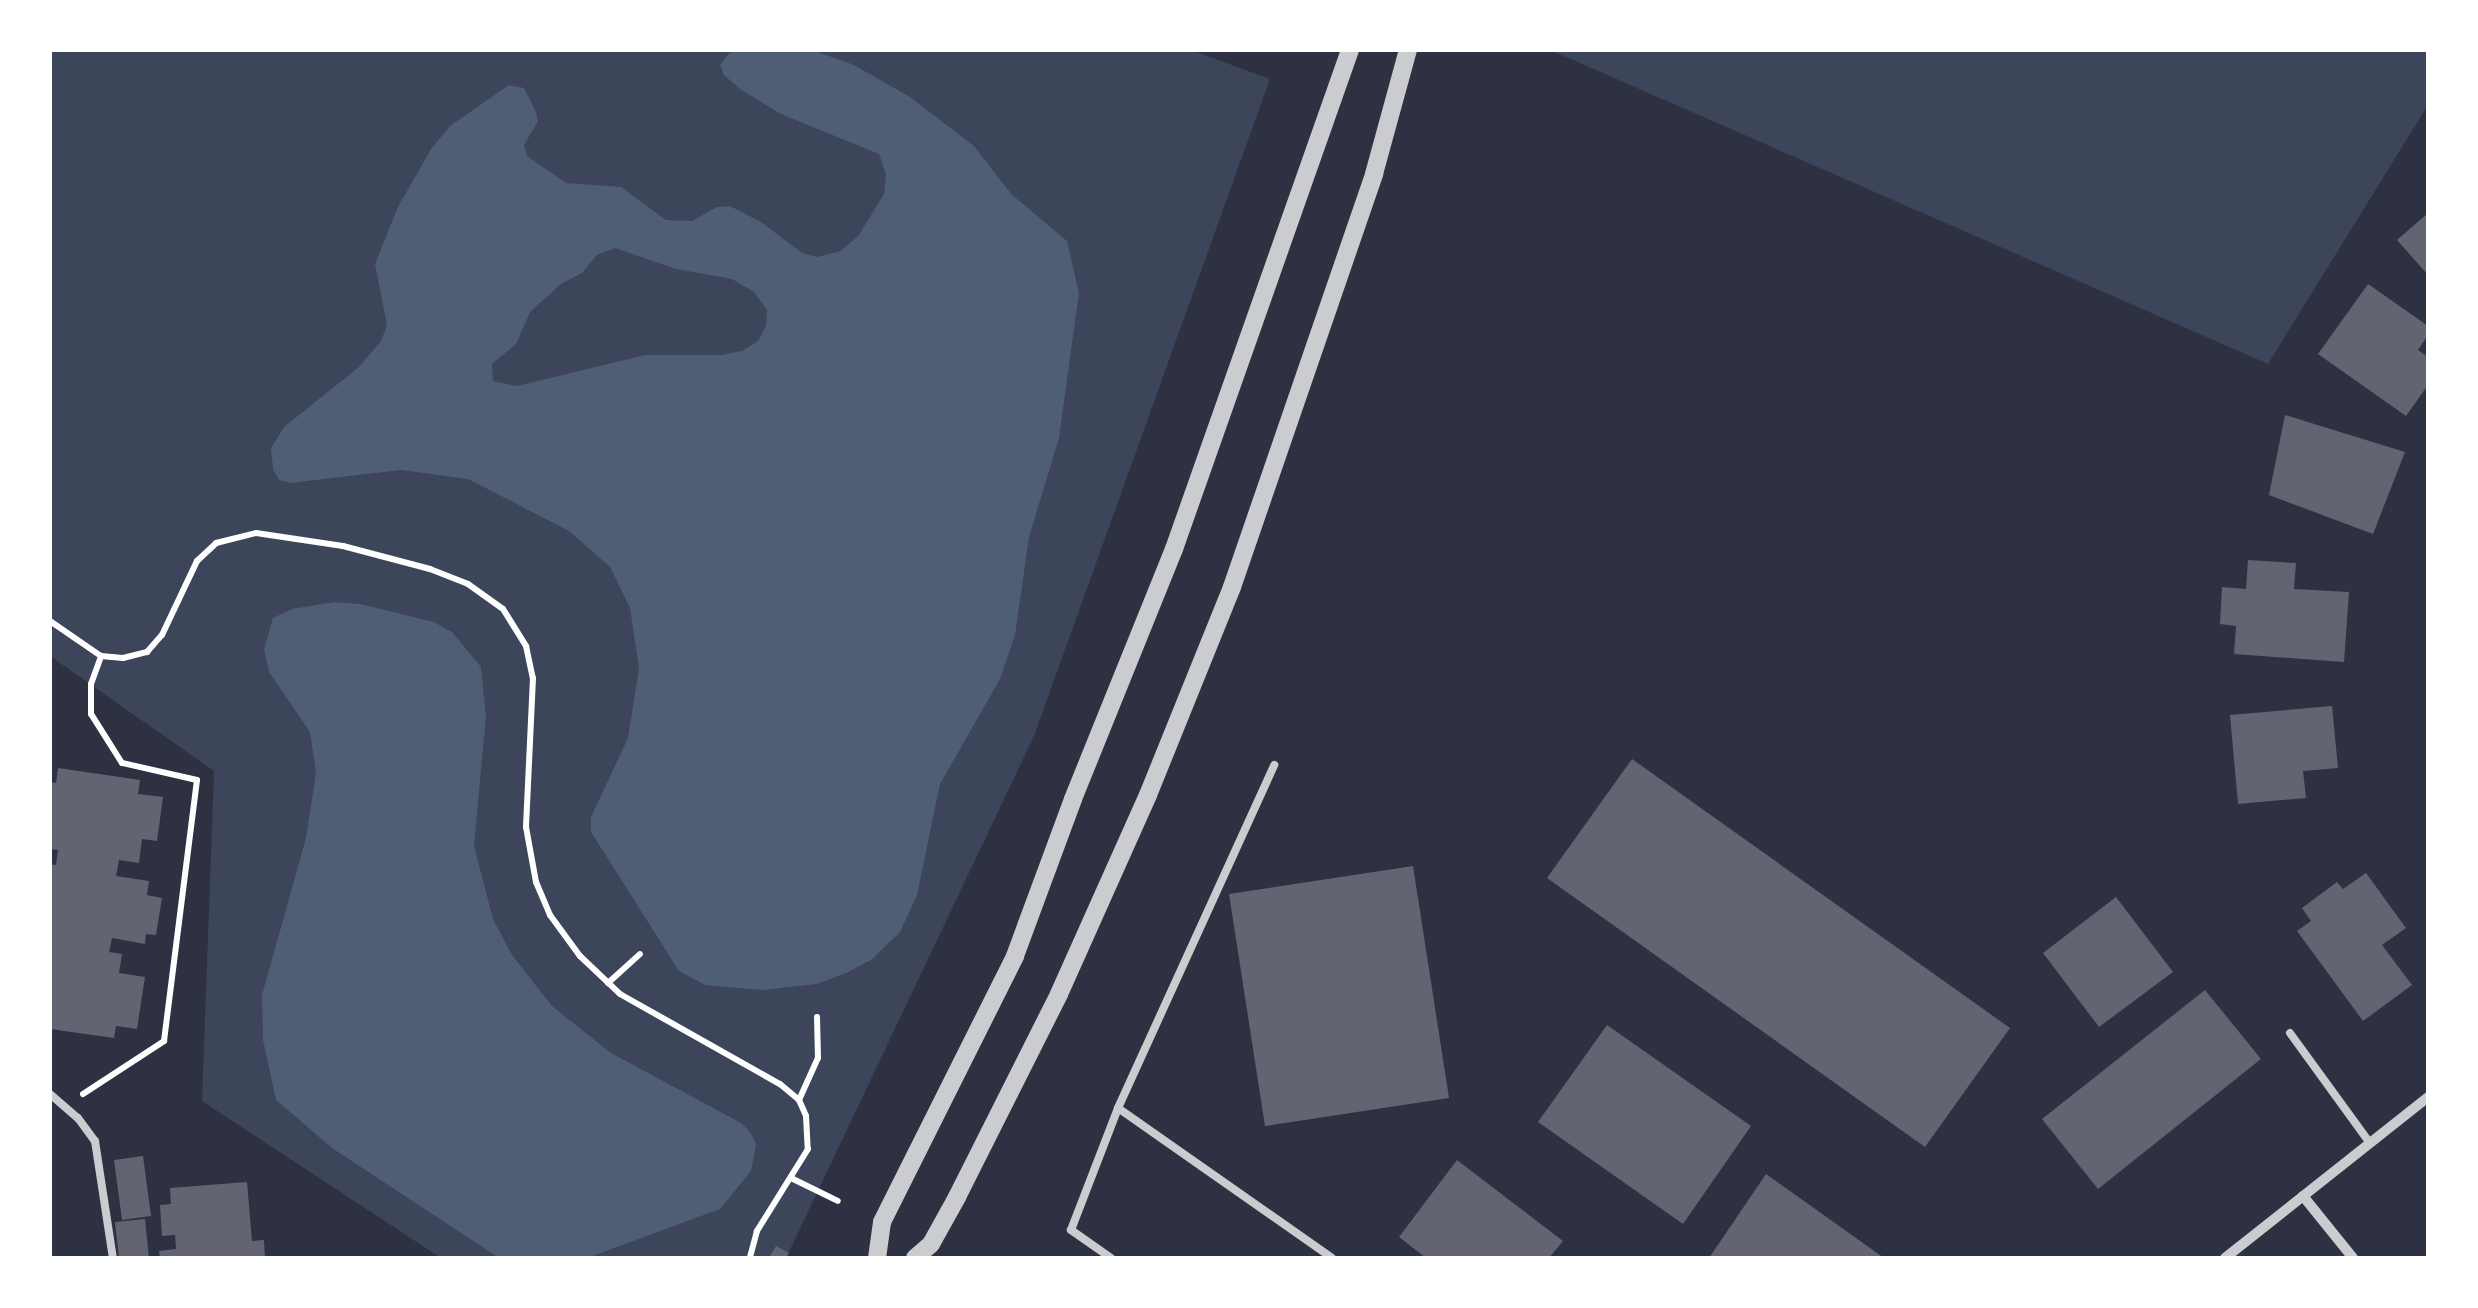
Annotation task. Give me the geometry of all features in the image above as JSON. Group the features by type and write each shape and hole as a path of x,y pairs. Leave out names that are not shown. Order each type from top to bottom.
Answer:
{"street":[{"path":"877,1258 882,1222 1015,956 1073,799 1174,549 1350,50"},
{"path":"915,1258 931,1244 1050,1011 1148,795 1232,586 1374,174 1408,50"},
{"path":"2225,1258 2428,1098"},
{"path":"2303,1196 2353,1258"}],"lane":[{"path":"1111,1258 1070,1230 1118,1108 1274,765"},
{"path":"2290,1033 2370,1143"},
{"path":"50,1094 95,1141 113,1258"},
{"path":"1118,1108 1332,1258"}],"path":[{"path":"50,622 101,656 136,657 156,645 197,560 216,543 243,534 269,533 343,546 450,576 479,591 512,620 530,661 533,706 526,827 536,882 566,938 608,983 660,1020 780,1084 799,1100 810,1133 808,1149 757,1231 750,1258"},
{"path":"65,1106 164,1041 197,780 122,763 92,714 91,684 101,656"},
{"path":"608,983 640,954"},
{"path":"799,1100 818,1058 818,1017"},
{"path":"791,1178 838,1201"}],"shaded area":[{"path":"50,50 1191,50 1270,79 1034,736 786,1258 441,1258 202,1101 214,771 50,656"},
{"path":"732,50 812,50 854,65 910,97 974,146 1012,195 1067,241 1079,293 1059,438 1029,537 1015,635 1000,679 940,784 917,895 900,932 871,960 817,984 761,990 705,985 679,971 591,832 591,817 628,738 639,668 630,608 610,567 569,531 468,479 401,470 290,483 279,480 273,469 271,448 284,427 359,367 381,341 387,325 375,264 398,207 431,149 450,126 509,85 524,88 536,112 538,121 524,145 527,156 566,183 621,187 666,220 692,221 717,207 730,206 761,222 802,253 817,257 841,251 859,235 884,194 886,175 879,154 781,114 740,89 724,75 720,65","holes":["615,248 676,269 732,279 754,292 767,310 766,326 758,341 742,351 721,355 645,355 517,386 493,381 492,364 516,344 530,312 561,284 582,273 597,255"]},
{"path":"1550,50 2428,50 2428,105 2268,364"},
{"path":"334,602 360,604 434,622 452,632 481,667 486,717 474,846 493,919 512,955 552,1006 611,1053 741,1123 750,1132 756,1144 751,1171 720,1209 587,1258 499,1258 332,1148 276,1100 263,1040 262,995 306,838 316,773 310,732 269,672 264,649 273,618 292,609"}],"building":[{"path":"2428,213 2428,275 2397,240"},
{"path":"2368,284 2428,326 2428,335 2418,350 2428,357 2428,385 2406,416 2318,354"},
{"path":"2285,415 2405,452 2373,534 2269,495"},
{"path":"2248,560 2296,563 2294,589 2349,592 2344,662 2234,654 2236,626 2220,624 2222,587 2246,589"},
{"path":"2332,706 2338,768 2303,771 2306,798 2238,804 2230,715"},
{"path":"1632,759 2010,1028 1925,1147 1547,878"},
{"path":"58,768 140,780 138,794 163,797 157,841 142,839 139,863 119,860 116,876 149,881 147,895 162,898 156,935 146,934 145,944 112,938 109,952 122,954 119,973 145,977 137,1029 116,1026 114,1038 50,1029 50,864 56,865 58,850 50,849 50,782 56,783"},
{"path":"1413,866 1449,1098 1265,1126 1229,894"},
{"path":"2366,873 2406,928 2382,945 2412,985 2363,1021 2297,931 2311,921 2302,908 2337,882 2343,889"},
{"path":"2116,897 2173,972 2099,1027 2043,953"},
{"path":"2205,990 2261,1059 2098,1189 2042,1119"},
{"path":"1607,1025 1751,1126 1683,1224 1538,1122"},
{"path":"143,1156 151,1216 122,1220 114,1160"},
{"path":"1457,1160 1563,1241 1549,1258 1426,1258 1399,1237"},
{"path":"1766,1174 1884,1258 1709,1258"},
{"path":"247,1182 252,1241 264,1240 265,1258 160,1258 159,1251 176,1249 175,1235 162,1236 160,1205 171,1204 170,1188"},
{"path":"145,1219 149,1258 119,1258 115,1222"},
{"path":"776,1246 789,1253 786,1258 769,1258"}]}
